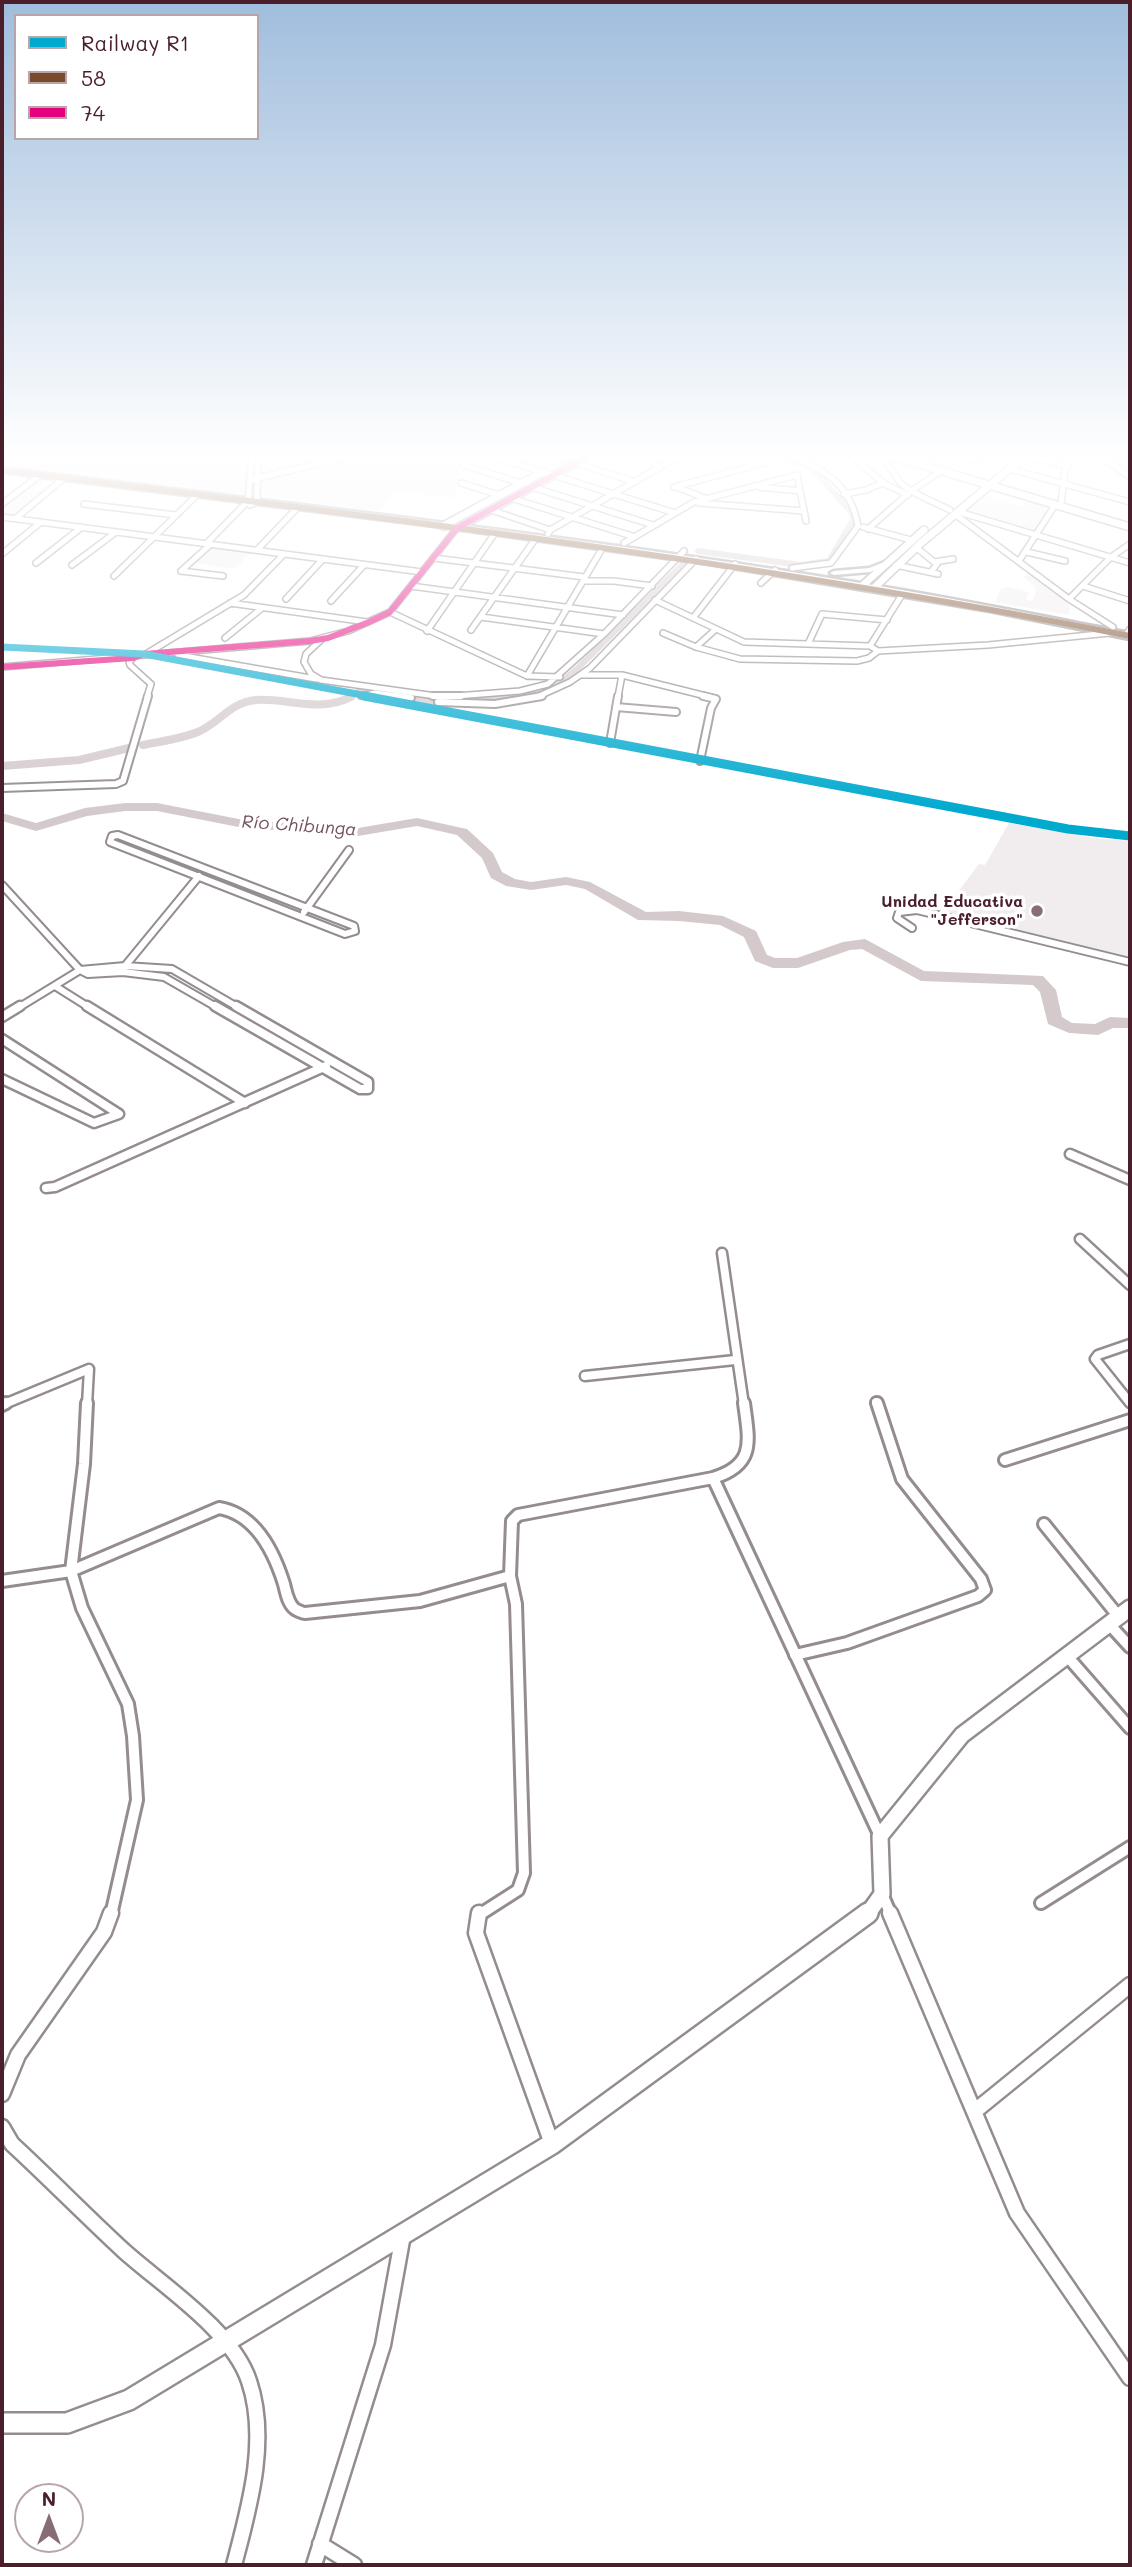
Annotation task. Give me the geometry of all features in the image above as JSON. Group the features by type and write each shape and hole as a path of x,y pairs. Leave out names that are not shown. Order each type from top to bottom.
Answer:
{"main road":[{"path":"803,574 871,583 903,593 1114,629"},
{"path":"832,574 1129,633"}],"street":[{"path":"204,574 223,576"},
{"path":"2,667 133,658 145,654 244,594 264,574"},
{"path":"286,599 309,574"},
{"path":"331,601 356,574"},
{"path":"145,654 322,639 390,612 421,574"},
{"path":"427,631 467,574"},
{"path":"471,631 511,574"},
{"path":"551,574 652,586"},
{"path":"527,676 587,574"},
{"path":"163,653 321,680 443,697 535,688 559,677 663,574"},
{"path":"361,696 375,693 458,704 541,696 575,677 681,574"},
{"path":"693,618 727,574"},
{"path":"761,583 771,574"},
{"path":"871,583 881,574"},
{"path":"871,583 881,574"},
{"path":"1036,574 1114,629"},
{"path":"1069,598 1095,574"},
{"path":"411,586 623,615"},
{"path":"1083,586 1130,601"},
{"path":"870,646 903,593"},
{"path":"656,600 744,642 870,646 878,651"},
{"path":"230,603 369,622"},
{"path":"225,638 262,608"},
{"path":"390,612 527,676 622,676 716,699 711,708 700,761"},
{"path":"808,644 822,614 887,620"},
{"path":"481,617 604,634"},
{"path":"696,646 716,629"},
{"path":"663,633 740,659 845,662 869,658 878,651 988,645 1114,629"},
{"path":"321,680 311,674 304,662 306,654 322,639"},
{"path":"199,659 197,654 201,650"},
{"path":"2,788 122,782 151,684 130,665 133,658"},
{"path":"610,743 622,676"},
{"path":"616,708 677,712"},
{"path":"118,835 307,908 354,926 355,931 345,934 110,842 109,839 118,835"},
{"path":"300,916 349,850"},
{"path":"125,966 204,870"},
{"path":"2,885 80,970 88,974 123,972 164,977 360,1089 368,1089 368,1082 172,969 125,966 80,970 2,1017"},
{"path":"912,928 897,918 899,912 917,910 1130,962"},
{"path":"55,986 245,1103"},
{"path":"2,1039 119,1114 96,1124 2,1079"},
{"path":"46,1188 334,1062"},
{"path":"1070,1154 1130,1180"},
{"path":"1080,1239 1130,1285"},
{"path":"552,2144 476,1933 479,1913 518,1890 523,1882 524,1872 516,1604 510,1576 512,1521 518,1515 712,1478 735,1471 741,1466 749,1441 735,1360 722,1253"},
{"path":"1130,1344 1098,1355 1095,1359 1130,1403"},
{"path":"585,1376 735,1360"},
{"path":"2,1405 89,1369 84,1464 71,1571 82,1608 128,1704 137,1800 114,1906 104,1932 18,2055 2,2094"},
{"path":"794,1655 847,1643 978,1596 985,1590 981,1579 902,1479 876,1402"},
{"path":"1005,1460 1130,1420"},
{"path":"712,1478 880,1836 882,1894 1017,2213 1130,2378"},
{"path":"2,1581 71,1571 219,1508 229,1508 249,1523 272,1550 290,1603 295,1609 305,1613 420,1601 510,1576"},
{"path":"1044,1524 1119,1616 1130,1647"},
{"path":"880,1836 962,1735 1119,1616"},
{"path":"1067,1656 1130,1728"},
{"path":"1041,1903 1130,1847"},
{"path":"2,2423 67,2423 130,2400 226,2343 552,2144 866,1916 882,1894"},
{"path":"975,2111 1130,1985"},
{"path":"2,2127 12,2144 130,2257 226,2343 249,2378 255,2412 254,2458 248,2514 234,2565"},
{"path":"314,2565 383,2344 404,2234"},
{"path":"320,2544 354,2565"}],"shaded area":[{"path":"1031,574 1066,599 1070,609 1068,615 995,602 1001,588 1007,587 1029,592 1026,600 1032,601 1036,592 1034,586 1023,576"},
{"path":"1009,823 1094,838 1130,841 1130,958 942,913 979,864 985,865"}],"waterway":[{"path":"498,697 553,688 578,668 673,574"},
{"path":"357,692 366,690 385,693"},
{"path":"410,697 401,696 448,703"},
{"path":"471,702 509,696"},
{"path":"143,745 200,731 247,701 327,704 351,697"},
{"path":"2,766 79,760 129,748"},
{"name":"Río Chibunga","path":"2,817 36,827 85,812 125,807 157,807 259,827 282,825 358,832 417,822 462,832 488,856 496,875 511,883 531,886 566,881 590,886 643,917 679,916 723,921 751,934 760,958 773,963 798,963 848,945 865,944 921,976 1037,980 1048,990 1054,1020 1069,1028 1098,1030 1110,1022 1130,1023"}],"rail line":[{"name":"R1","path":"2,647 144,654 1068,829 1130,836"}],"transit line":[{"name":"74","path":"2,667 133,658 144,654 328,638 390,612 420,574"},
{"name":"58","path":"791,574 990,608 1130,636"}],"place":[{"name":"Unidad Educativa \"Jefferson\"","path":"1037,911"}]}
